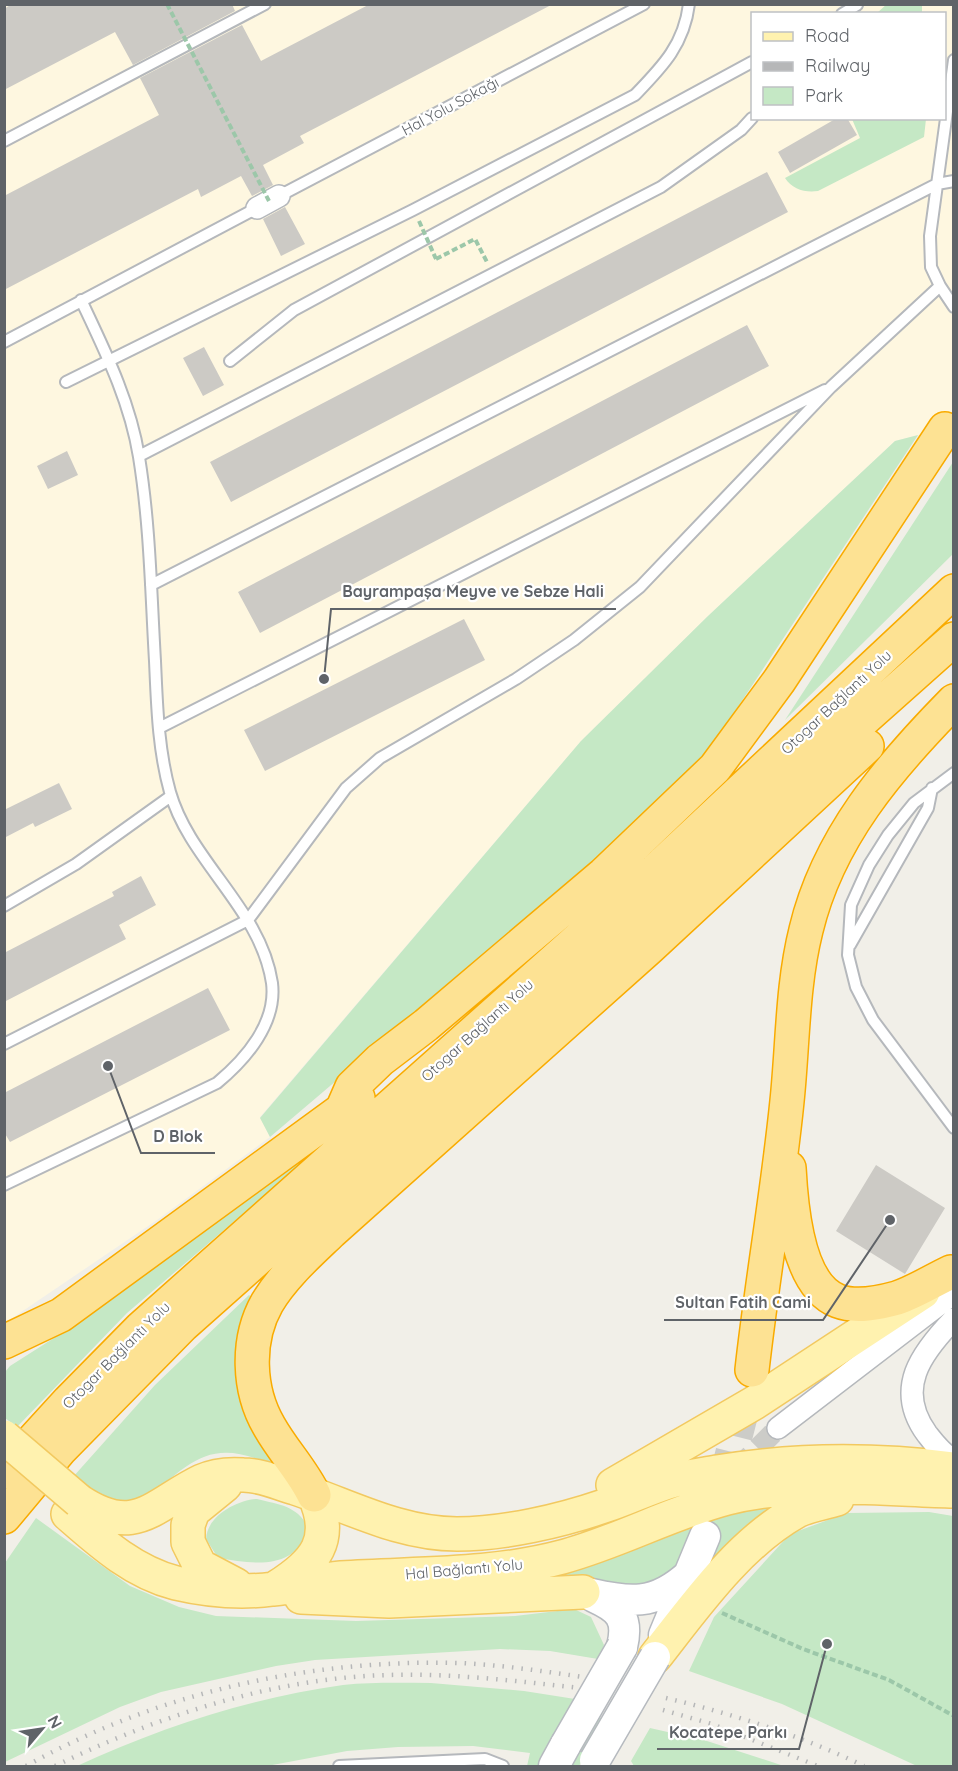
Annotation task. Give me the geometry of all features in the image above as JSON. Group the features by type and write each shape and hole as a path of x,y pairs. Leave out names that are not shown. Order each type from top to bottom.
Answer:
{"highway":[{"path":"342,1110 352,1087 380,1060 426,1025 604,874 715,768 779,681 950,423"},
{"name":"Otogar Bağlantı Yolu","path":"4,1472 69,1401 141,1328 656,870 954,591"},
{"name":"Otogar Bağlantı Yolu","path":"4,1518 60,1450 183,1325 954,639"},
{"path":"314,1495 303,1472 268,1425 253,1380 252,1352 256,1330 266,1304 286,1277 330,1232 684,916 954,662"},
{"path":"752,1370 787,1101 800,962 806,929 845,833 874,788 900,755 954,701"},
{"path":"4,1342 61,1316 342,1110 606,896 629,881 656,870"},
{"path":"787,1101 789,1172 798,1235 804,1262 823,1290 837,1301 868,1304 898,1298 953,1278"},
{"path":"4,1365 50,1329 61,1316"}],"main road":[{"path":"534,1523 637,1473 754,1402 902,1307 953,1278"},
{"name":"Hal Bağlantı Yolu","path":"4,1437 116,1554 153,1574 175,1582 207,1588 260,1590 323,1580 511,1567 587,1549 653,1523 728,1498 806,1488 954,1491"},
{"path":"871,1489 799,1510 765,1532 694,1589 624,1601 583,1592 359,1602 297,1597 260,1590 200,1566 188,1542 188,1525 193,1511 215,1492 245,1474 314,1495 384,1522 424,1531 455,1534 487,1532 534,1523 605,1506 670,1481 736,1469 858,1461 954,1469"},
{"name":"Hal Bağlantı Yolu","path":"4,1462 73,1508 104,1515 136,1517 159,1508 203,1481 222,1475 245,1474"},
{"path":"260,1590 304,1570 317,1551 324,1532 322,1511 314,1495"},
{"path":"593,1763 694,1589 705,1536"},
{"path":"560,1755 622,1647 626,1631 619,1612 608,1603 583,1592"}],"street":[{"path":"778,1428 953,1278"},
{"path":"954,1319 934,1340 919,1363 911,1385 914,1407 921,1425 933,1442 954,1460"}],"lane":[{"path":"4,141 265,4"},
{"name":"Hal Yolu Sokağı","path":"4,342 644,4"},
{"path":"66,382 413,210 635,95 662,67 684,34 689,4"},
{"path":"954,60 951,108 930,236 931,267 954,307"},
{"path":"230,361 294,310 751,63"},
{"path":"139,456 661,187 741,130 751,120"},
{"path":"151,585 937,183 954,181"},
{"path":"4,1044 248,920 329,808 361,772 380,758 516,679 573,640 640,587 831,387 940,286"},
{"path":"4,1185 201,1093 237,1067 263,1028 271,1005 272,985 266,959 248,920 190,834 171,796 159,728 151,585 139,456 132,425 110,359 81,300"},
{"path":"159,728 831,387"},
{"path":"954,773 914,803 888,835 869,865 851,905 848,948 856,987 873,1020 954,1128"},
{"path":"848,948 928,808 932,789"},
{"path":"4,906 76,864 171,796"},
{"path":"339,1767 484,1759 503,1767"}],"path":[{"path":"167,4 268,202"},
{"path":"419,221 436,259 475,239 493,273"},
{"path":"694,1589 803,1649 889,1680 954,1716"}],"shaded area":[{"path":"5,5 953,5 953,427 895,441 708,616 581,741 260,1117 270,1137 157,1220 5,1323"}],"green space":[{"path":"887,4 922,5 922,12 878,12"},
{"path":"852,120 926,120 924,137 818,191 799,189 785,178 860,138"},
{"path":"918,435 704,758 649,815 270,1137 260,1118 581,741 708,616 895,441"},
{"path":"953,462 953,554 785,720"},
{"path":"333,1137 127,1313 17,1427 5,1418 5,1372 10,1366 54,1338"},
{"path":"249,1295 256,1301 286,1472 261,1460 241,1454 223,1453 207,1456 176,1474 141,1505 107,1502 73,1477 155,1385"},
{"path":"782,1497 723,1563 685,1567 645,1591 522,1583 643,1538"},
{"path":"257,1499 288,1508 300,1515 309,1529 302,1543 294,1552 272,1562 259,1563 218,1558 206,1539 212,1523 217,1516 232,1506"},
{"path":"929,1512 953,1516 953,1766 917,1766 782,1704 689,1671 714,1617 790,1534 847,1513"},
{"path":"36,1518 130,1586 179,1607 216,1616 356,1621 515,1616 574,1609 591,1617 604,1645 598,1659 550,1651 500,1649 315,1660 276,1666 161,1692 120,1707 5,1762 5,1563"},
{"path":"431,1683 524,1691 575,1699 540,1766 527,1766 530,1753 473,1746 398,1747 347,1751 267,1766 77,1766 174,1727 274,1698 343,1685"},
{"path":"595,1714 605,1721 579,1766 565,1766"},
{"path":"650,1728 707,1741 784,1766 634,1766 631,1761"}],"building":[{"path":"12,4 232,4 235,11 133,65 115,32 4,90 4,9"},
{"path":"370,4 553,4 300,136 304,143 263,165 273,185 252,196 241,176 201,197 198,189 4,290 4,196 159,115 140,78 242,25 261,61"},
{"path":"834,120 848,120 857,135 790,173 778,152"},
{"path":"767,172 788,212 231,502 210,462"},
{"path":"285,207 305,244 281,256 263,219"},
{"path":"747,325 769,366 260,633 238,592"},
{"path":"204,347 224,385 203,396 183,358"},
{"path":"67,451 78,475 48,489 37,466"},
{"path":"464,619 485,660 265,771 244,730"},
{"path":"59,783 72,809 35,827 33,823 4,838 4,810"},
{"path":"141,876 156,905 119,925 126,939 4,1002 4,953 114,896 112,892"},
{"path":"208,988 230,1030 10,1142 4,1132 4,1093"},
{"path":"876,1165 945,1208 905,1274 836,1231"}],"tunnel":[{"path":"724,1484 748,1389"},
{"path":"736,1470 778,1428"}],"railway":[{"path":"26,1766 77,1740 129,1718 236,1685 291,1674 403,1663 460,1663 583,1677"},
{"path":"55,1766 134,1731 175,1716 259,1692 302,1683 388,1675 436,1675 580,1688"},
{"path":"666,1698 767,1727 864,1766"},
{"path":"663,1710 712,1724 818,1766"}],"place":[{"name":"Bayrampaşa Meyve ve Sebze Hali","path":"324,679"},
{"name":"D Blok","path":"108,1066"},
{"name":"Sultan Fatih Cami","path":"890,1220"},
{"name":"Kocatepe Parkı","path":"827,1644"}]}
